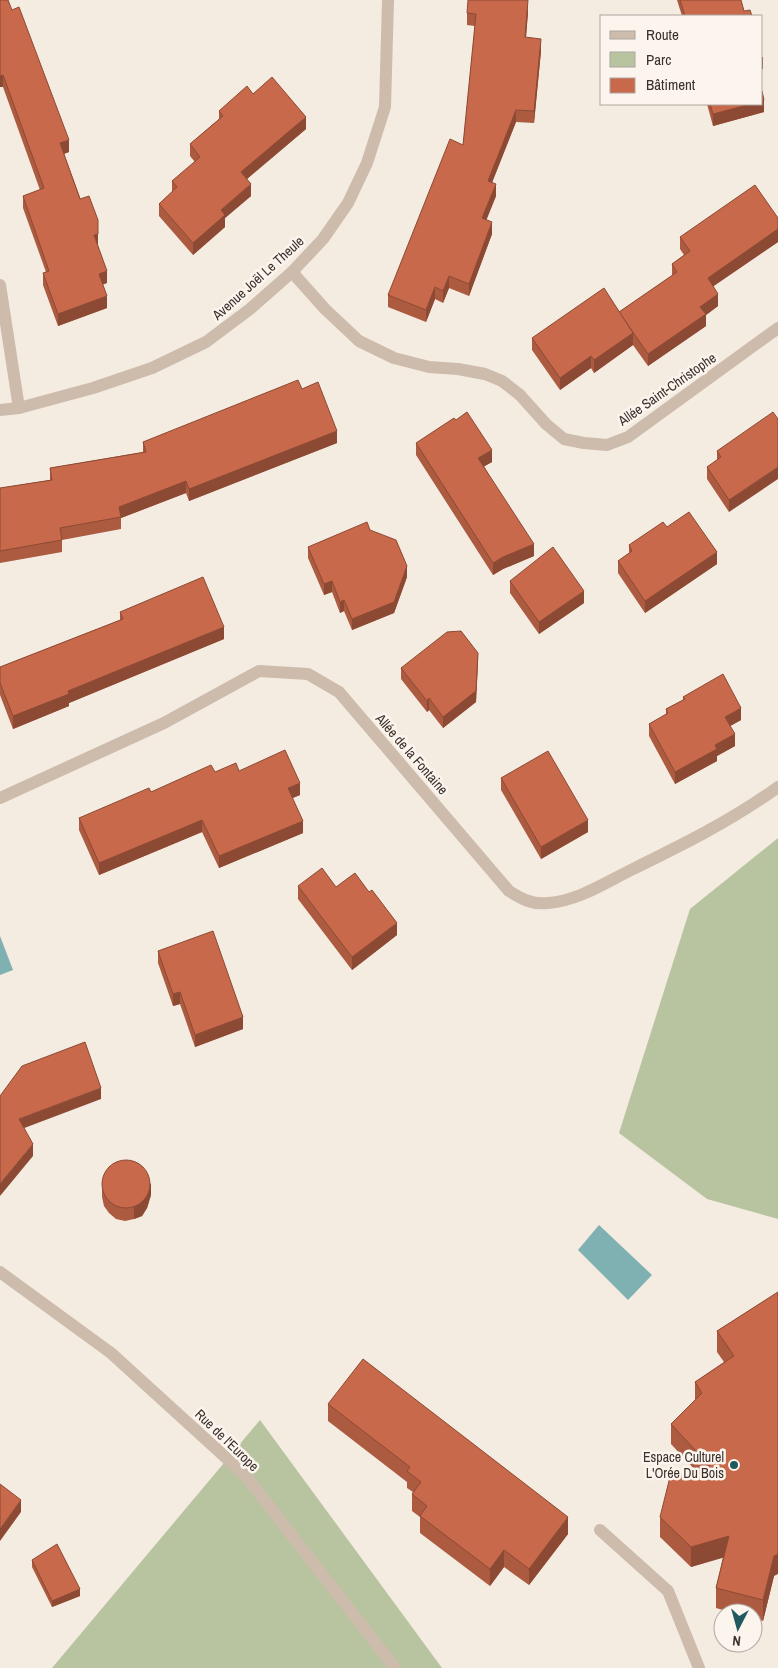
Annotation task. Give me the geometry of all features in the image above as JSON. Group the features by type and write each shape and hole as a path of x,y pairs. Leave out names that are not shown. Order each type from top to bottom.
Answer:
{"street":[{"name":"Avenue Joël Le Theule","path":"0,410 19,408 93,388 152,368 206,342 250,309 292,272 324,239 348,203 367,162 385,107 388,0"},
{"name":"Allée Saint-Christophe","path":"292,272 325,309 359,341 394,358 429,366 485,374 502,382 520,395 546,424 564,439 584,444 607,444 628,437 778,328"},
{"path":"0,285 19,408"},
{"name":"Allée de la Fontaine","path":"0,798 164,723 259,671 308,674 339,692 509,891 526,902 546,904 574,899 690,841 749,808 778,787"},
{"name":"Rue de l'Europe","path":"0,1272 112,1353 245,1475 395,1668"},
{"path":"600,1530 668,1592 699,1668"}],"green space":[{"path":"778,838 778,1219 707,1199 619,1133 690,909"},
{"path":"260,1420 442,1668 52,1668"}],"water":[{"path":"0,936 13,970 0,975"},
{"path":"599,1225 652,1275 628,1300 578,1250"}],"building":[{"path":"0,0 8,0 12,10 19,7 69,140 60,143 80,199 89,196 98,220 98,234 94,235 107,271 99,274 107,296 58,314 43,273 49,271 23,196 44,188 3,75 0,76"},
{"path":"468,0 528,0 525,37 541,39 534,111 516,110 488,181 496,184 482,218 492,222 469,284 449,276 443,291 435,287 426,310 388,295 450,139 463,145 476,14 467,13"},
{"path":"680,0 741,0 744,11 750,10 752,15 685,15"},
{"path":"272,77 306,117 241,172 251,184 221,210 225,215 193,243 159,204 177,187 172,181 200,157 190,144 223,116 219,111 247,86 253,94"},
{"path":"710,105 747,105 713,114"},
{"path":"755,185 778,218 778,229 708,278 718,294 700,307 706,314 648,354 619,312 677,272 672,264 690,251 680,237"},
{"path":"604,288 633,333 594,360 591,356 560,378 532,338"},
{"path":"298,380 302,389 318,382 337,431 189,489 186,481 119,507 121,517 60,528 62,540 0,551 0,488 52,480 50,468 146,452 143,442"},
{"path":"467,412 492,450 478,458 534,544 493,563 416,443 454,418 456,420"},
{"path":"773,412 778,419 778,467 729,500 707,467 721,457 717,451"},
{"path":"689,512 717,552 645,601 618,561 632,551 629,545 663,522 667,527"},
{"path":"367,522 370,530 396,540 407,566 394,602 352,619 344,600 340,602 332,581 324,584 308,547"},
{"path":"553,547 584,591 539,622 510,581"},
{"path":"203,577 224,627 68,691 69,694 13,716 0,683 0,667 123,619 120,612"},
{"path":"461,631 478,653 476,691 443,717 429,698 427,701 401,668 447,632"},
{"path":"723,674 741,708 725,717 735,734 715,745 717,749 675,772 649,724 668,713 666,709 685,699 683,697"},
{"path":"285,750 300,783 288,788 303,821 219,856 202,820 99,863 79,818 149,788 151,792 211,765 215,772 236,763 239,771"},
{"path":"548,751 588,820 541,847 501,778"},
{"path":"322,868 336,887 355,873 369,892 372,890 397,923 352,957 298,886"},
{"path":"213,931 243,1017 195,1035 180,992 173,994 158,951"},
{"path":"85,1042 101,1088 19,1119 33,1144 0,1184 0,1096 22,1066"},
{"path":"121,1160 131,1160 143,1167 150,1179 150,1189 143,1201 131,1208 121,1208 113,1204 106,1197 102,1189 102,1179 106,1171 113,1164"},
{"name":"Espace Culturel L'Orée Du Bois","path":"778,1292 778,1554 774,1556 763,1600 716,1588 729,1536 691,1547 660,1517 670,1477 710,1466 671,1424 702,1393 695,1382 734,1356 717,1331"},
{"path":"363,1359 568,1517 529,1569 504,1550 490,1569 420,1516 427,1506 412,1494 421,1482 407,1471 410,1467 328,1404"},
{"path":"0,1484 21,1500 0,1529"},
{"path":"57,1544 80,1589 52,1601 32,1560"}],"place":[{"name":"Espace Culturel L'Orée Du Bois","path":"734,1465"}]}
